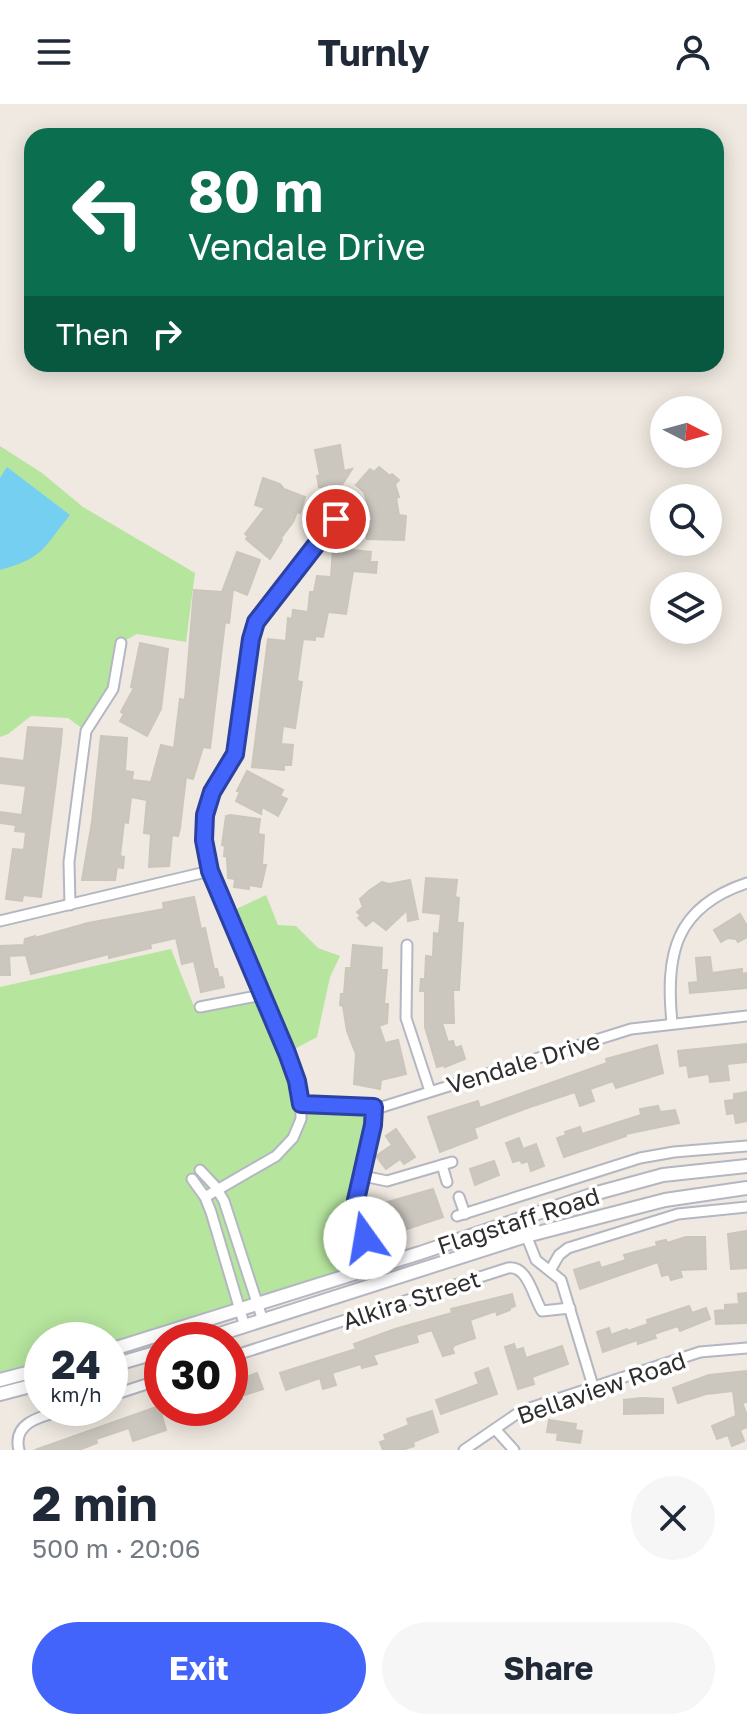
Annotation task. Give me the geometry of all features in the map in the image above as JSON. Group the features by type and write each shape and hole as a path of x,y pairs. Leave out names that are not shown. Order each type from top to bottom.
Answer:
{"main road":[{"name":"Flagstaff Road","path":"128,1344 597,1193 663,1175 747,1166"},
{"name":"Flagstaff Road","path":"248,1326 526,1236 665,1200 747,1188"},
{"path":"0,1380 24,1374"},
{"path":"0,1394 24,1388"}],"street":[{"path":"205,1197 276,1156 293,1138 301,1119 297,1081 210,871 204,840 205,815 212,792 235,754 256,622 336,519"},
{"path":"70,905 69,862 86,731 113,689 121,643"},
{"path":"0,921 210,871"},
{"path":"672,1023 669,994 671,961 682,930 697,910 722,892 747,883"},
{"path":"407,945 406,1018 430,1091"},
{"path":"200,1007 262,995"},
{"name":"Vendale Drive","path":"301,1104 382,1107 631,1029 747,1016"},
{"path":"365,1238 356,1200 373,1125 374,1107"},
{"path":"459,1197 461,1215 640,1158 747,1146"},
{"path":"363,1176 387,1181 447,1163 447,1182"},
{"path":"200,1170 218,1190 263,1321"},
{"path":"192,1179 205,1197 244,1322"},
{"name":"Flagstaff Road","path":"551,1269 559,1255 581,1243 678,1214 747,1207"},
{"path":"520,1220 536,1260 561,1280 593,1386"},
{"name":"Alkira Street","path":"248,1351 515,1267 521,1271 542,1311 570,1308"},
{"name":"Bellaview Road","path":"464,1450 521,1411 700,1352 747,1348"},
{"path":"19,1450 17,1440 24,1426"},
{"path":"495,1429 514,1450"}],"green space":[{"path":"0,446 42,473 83,507 195,573 186,642 137,634 121,643 117,674 86,731 68,718 31,716 0,737"},
{"path":"266,895 278,925 296,926 318,948 340,956 330,977 317,1037 289,1052 230,912"},
{"path":"171,949 195,1009 262,995 301,1104 374,1107 356,1200 370,1269 200,1322 144,1322 144,1339 128,1344 128,1322 24,1322 24,1374 0,1380 0,987"}],"water":[{"path":"7,467 70,515 48,544 34,556 0,570 0,478"}],"building":[{"path":"340,445 344,471 352,469 340,488 319,487 315,450"},
{"path":"379,467 399,480 395,484 399,497 396,498 399,515 406,516 404,540 367,539 367,520 373,521 364,492 356,485 370,469 374,472"},
{"path":"263,478 305,497 300,513 297,512 270,559 246,539 248,536 245,534 265,508 255,505"},
{"path":"333,548 371,552 370,562 377,562 376,573 353,571 346,614 328,612 323,637 303,639 297,681 302,682 295,728 283,726 281,744 293,745 291,765 284,765 284,770 252,767 268,639 286,641 288,618 292,619 293,610 308,612 310,592 314,592 317,576 331,577"},
{"path":"237,552 260,560 247,595 233,589 229,623 225,622 210,748 203,747 193,779 186,777 180,828 178,836 172,835 169,866 149,867 151,834 144,833 147,800 131,797 120,856 124,857 123,868 117,867 115,880 82,880 101,736 127,738 125,771 133,772 132,780 151,782 161,745 174,748 180,699 185,700 194,590 222,592"},
{"path":"140,643 168,649 161,709 147,736 120,721 124,714 121,712 134,688 131,687"},
{"path":"28,727 62,729 41,897 23,895 22,901 6,899 13,849 24,850 26,832 15,831 16,825 0,823 0,812 22,815 26,786 0,783 0,758 24,761"},
{"path":"247,771 283,790 280,796 287,799 278,816 262,807 261,814 236,801 240,792 237,791"},
{"path":"226,816 260,819 258,834 264,835 262,865 266,865 261,887 234,887 235,879 228,878 225,846 222,845"},
{"path":"426,878 457,880 457,923 463,923 459,990 453,990 454,1023 442,1023 448,1042 453,1041 455,1048 461,1046 465,1059 445,1067 437,1067 425,1027 425,991 420,991 421,979 425,979 426,956 433,957 434,933 439,934 441,914 423,912"},
{"path":"410,880 418,919 408,921 407,910 386,930 373,920 366,926 358,918 361,916 357,912 363,907 360,899 370,890 382,882 389,884"},
{"path":"194,897 214,969 217,969 219,978 222,977 224,987 201,992 194,961 182,964 176,938 150,944 151,948 109,958 109,954 31,974 26,955 9,956 10,975 0,975 0,946 24,945 25,939 35,936 164,909 163,903"},
{"path":"740,914 747,926 747,937 738,942 728,938 721,942 714,930"},
{"path":"353,945 382,948 381,970 387,970 384,1004 388,1004 387,1023 379,1026 385,1043 398,1040 406,1074 381,1080 380,1089 354,1084 356,1054 347,1031 343,1006 340,1005 346,968 351,968"},
{"path":"710,957 712,973 742,969 742,974 747,973 747,988 690,993 689,983 698,982 696,958"},
{"path":"746,1044 747,1062 727,1064 729,1080 710,1082 709,1074 689,1077 687,1065 680,1066 678,1051"},
{"path":"657,1045 663,1073 616,1088 613,1081 590,1089 594,1101 580,1106 575,1092 530,1107 474,1128 477,1138 440,1152 428,1117 478,1101 480,1108 607,1063 606,1059"},
{"path":"747,1092 747,1121 736,1123 734,1113 727,1114 725,1101 734,1100 734,1094"},
{"path":"658,1106 660,1112 675,1110 679,1123 626,1134 564,1157 557,1138 566,1135 565,1132 580,1127 582,1134 641,1115 640,1109"},
{"path":"396,1129 415,1157 404,1164 400,1159 386,1169 376,1156 392,1145 386,1136"},
{"path":"519,1138 523,1149 536,1144 544,1166 531,1171 528,1161 513,1162 506,1143"},
{"path":"494,1161 499,1175 475,1185 470,1169"},
{"path":"433,1189 443,1217 377,1239 367,1208"},
{"path":"746,1231 747,1268 731,1269 728,1234"},
{"path":"686,1237 705,1237 706,1269 680,1270 682,1277 671,1280 669,1274 662,1276 658,1262 580,1289 574,1270 599,1262 601,1268 626,1260 624,1255 657,1246 656,1242 666,1240 667,1243"},
{"path":"747,1293 747,1323 716,1324 715,1311 725,1310 725,1305 739,1304 738,1294"},
{"path":"512,1294 515,1306 510,1310 497,1315 496,1311 470,1320 475,1338 455,1345 452,1348 454,1353 443,1356 432,1330 416,1335 418,1342 373,1355 377,1364 362,1368 361,1364 332,1373 336,1385 323,1389 320,1378 286,1390 280,1373 356,1349 354,1344 452,1313 451,1309"},
{"path":"689,1306 692,1313 706,1308 710,1319 680,1331 678,1326 654,1334 656,1338 638,1344 637,1340 603,1352 597,1332 609,1328 611,1335 628,1331 648,1324 647,1320"},
{"path":"514,1344 516,1350 523,1348 526,1358 562,1346 568,1364 532,1377 534,1384 518,1389 505,1347"},
{"path":"488,1368 497,1394 441,1414 436,1400 479,1384 475,1373"},
{"path":"746,1371 747,1402 742,1403 747,1415 747,1427 740,1430 744,1441 732,1446 728,1435 717,1439 712,1426 736,1416 733,1391 706,1394 678,1403 673,1388 709,1375"},
{"path":"257,1373 263,1389 248,1394 248,1376"},
{"path":"663,1399 663,1413 624,1414 624,1400"},
{"path":"144,1411 144,1426 165,1426 166,1430 133,1441 129,1428 96,1439 97,1443 79,1450 35,1450 103,1426 128,1426 128,1417"},
{"path":"432,1411 438,1432 402,1450 383,1450 380,1442 386,1440 384,1435 409,1425 407,1419"},
{"path":"549,1420 576,1424 575,1430 582,1431 580,1443 557,1440 558,1433 547,1432"}],"route":[{"path":"336,519 256,622 235,754 212,792 205,815 204,840 210,871 287,1053 301,1104 374,1107 373,1125 356,1200 365,1238"}]}
